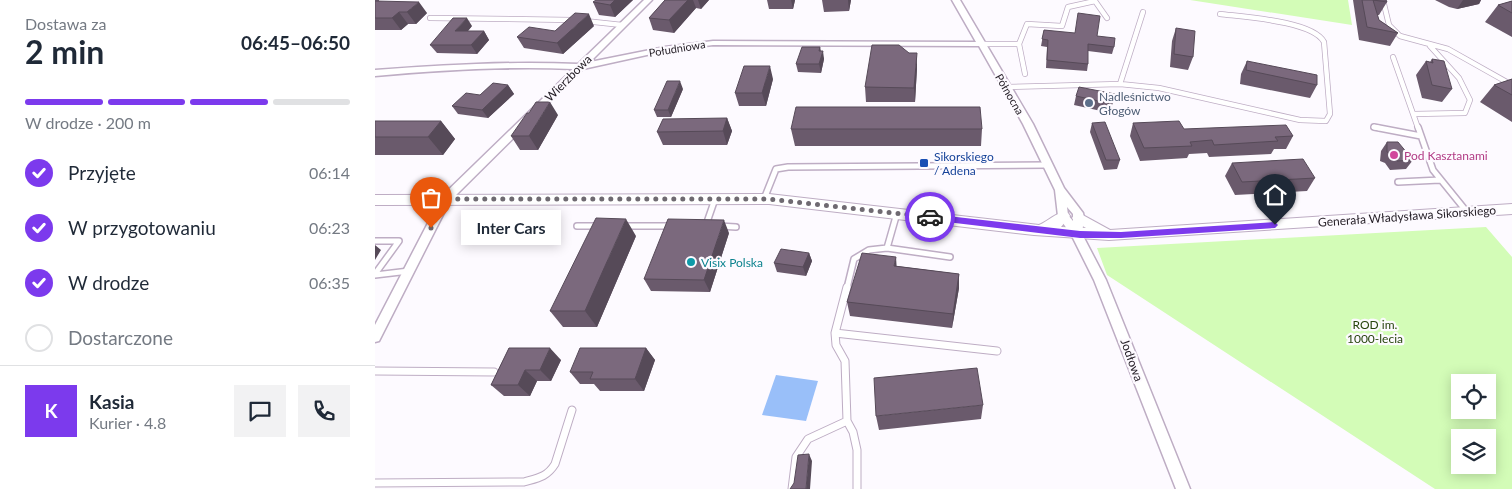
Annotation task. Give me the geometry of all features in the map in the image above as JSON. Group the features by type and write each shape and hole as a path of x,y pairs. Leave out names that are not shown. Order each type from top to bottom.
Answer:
{"street":[{"name":"Wierzbowa","path":"375,337 445,199 649,0"},
{"name":"Północna","path":"956,0 1028,124 1060,190 1074,206 1079,218"},
{"name":"Południowa","path":"375,73 460,66 538,65 579,67 665,49 713,43 981,44"},
{"name":"Północna","path":"1060,190 1063,216 1076,234"},
{"name":"Generała Władysława Sikorskiego","path":"375,200 764,199 1040,231 1109,235 1512,209"},
{"path":"1040,231 1055,224 1063,216"},
{"path":"1076,234 1079,218 1109,235"},
{"name":"Jodłowa","path":"1076,234 1107,296 1183,489"}],"lane":[{"path":"1383,0 1389,25 1405,38 1448,49 1512,84"},
{"path":"1025,74 1019,44 1027,24 1062,26 1068,7 1095,1 1107,18"},
{"path":"1120,84 1143,12"},
{"path":"1006,88 1120,84 1159,88 1300,120 1326,121 1330,114 1324,42 1321,36 1312,30 1296,26 1220,14"},
{"path":"430,18 582,20 622,25"},
{"path":"981,44 1019,44"},
{"path":"1414,114 1465,113 1471,100 1459,78 1430,45"},
{"path":"1393,56 1433,170 1467,212"},
{"path":"1374,127 1421,136"},
{"path":"764,199 776,169 788,167 1047,165"},
{"path":"1398,182 1440,180"},
{"path":"705,226 715,199"},
{"path":"887,248 897,213"},
{"path":"577,226 607,226"},
{"path":"617,226 676,226"},
{"path":"696,226 736,227"},
{"path":"375,241 399,241 375,274"},
{"path":"857,489 857,450 853,432 847,421 845,361 836,345 835,333 854,260 862,253 874,248 887,248 951,257"},
{"path":"375,274 409,271"},
{"path":"835,333 997,351"},
{"path":"375,371 494,372"},
{"path":"375,483 524,482 538,479 548,474 555,465 572,410"},
{"path":"792,489 795,457 808,439 847,421"}],"green space":[{"path":"1190,0 1348,0 1352,25"},
{"name":"ROD im. 1000-lecia","path":"1486,227 1512,257 1512,489 1435,489 1107,275 1097,248"}],"water":[{"path":"776,375 818,381 806,421 762,415"}],"building":[{"path":"596,0 615,0 610,5 593,2"},
{"path":"665,0 688,0 669,20 649,18"},
{"path":"1362,0 1373,0 1379,20 1398,33 1367,27"},
{"path":"375,1 419,2 407,12 399,12 392,18 375,18"},
{"path":"1512,1 1512,13 1498,5"},
{"path":"575,13 589,14 557,43 517,37 529,27 555,31"},
{"path":"1078,13 1100,16 1097,36 1115,38 1114,47 1088,44 1088,64 1047,60 1048,40 1042,39 1044,30 1075,33"},
{"path":"453,18 467,18 455,31 484,31 471,45 430,45"},
{"path":"1176,28 1195,31 1193,57 1174,54"},
{"path":"872,45 899,45 909,53 917,53 914,88 865,87"},
{"path":"802,47 820,47 819,51 823,51 819,64 796,64"},
{"path":"1432,59 1444,61 1452,89 1432,85 1426,61 1433,63"},
{"path":"1247,61 1317,75 1317,85 1246,70"},
{"path":"744,66 770,66 762,93 735,93"},
{"path":"1512,79 1512,95 1494,85"},
{"path":"667,81 680,81 668,110 654,110"},
{"path":"493,83 508,85 482,110 452,106 466,93 480,95"},
{"path":"1079,87 1115,94 1112,104 1076,96"},
{"path":"536,102 550,102 529,136 511,136 527,113 529,113"},
{"path":"796,107 980,107 982,129 791,129"},
{"path":"727,118 723,131 657,132 663,119"},
{"path":"375,121 441,121 428,137 375,137"},
{"path":"1179,121 1184,129 1286,125 1293,136 1275,137 1278,141 1214,145 1212,140 1190,142 1192,146 1144,148 1133,123"},
{"path":"1105,122 1120,160 1106,160 1092,123"},
{"path":"1387,142 1398,142 1413,160 1397,161 1387,152"},
{"path":"1303,159 1315,178 1242,182 1232,163"},
{"path":"596,218 626,219 585,311 550,311"},
{"name":"Visix Polska","path":"668,219 724,220 704,280 644,279"},
{"path":"781,249 809,253 803,267 774,263"},
{"path":"862,253 896,257 894,266 959,274 953,314 847,302"},
{"path":"509,348 550,348 540,370 525,370 518,385 491,385"},
{"path":"580,348 646,348 635,379 590,379 593,372 570,372"},
{"path":"977,368 983,405 876,416 874,378"},
{"path":"809,454 806,489 790,489 794,483 798,455"}],"way so far":[{"path":"431,228 445,199 769,199 930,217"}],"place":[{"name":"Nadleśnictwo Głogów","path":"1089,103"},
{"name":"Pod Kasztanami","path":"1394,155"},
{"name":"Sikorskiego / Adena","path":"924,163"},
{"name":"Inter Cars","path":"431,228"},
{"name":"Visix Polska","path":"691,262"}],"route":[{"path":"930,217 1034,230 1121,235 1275,225"}]}
